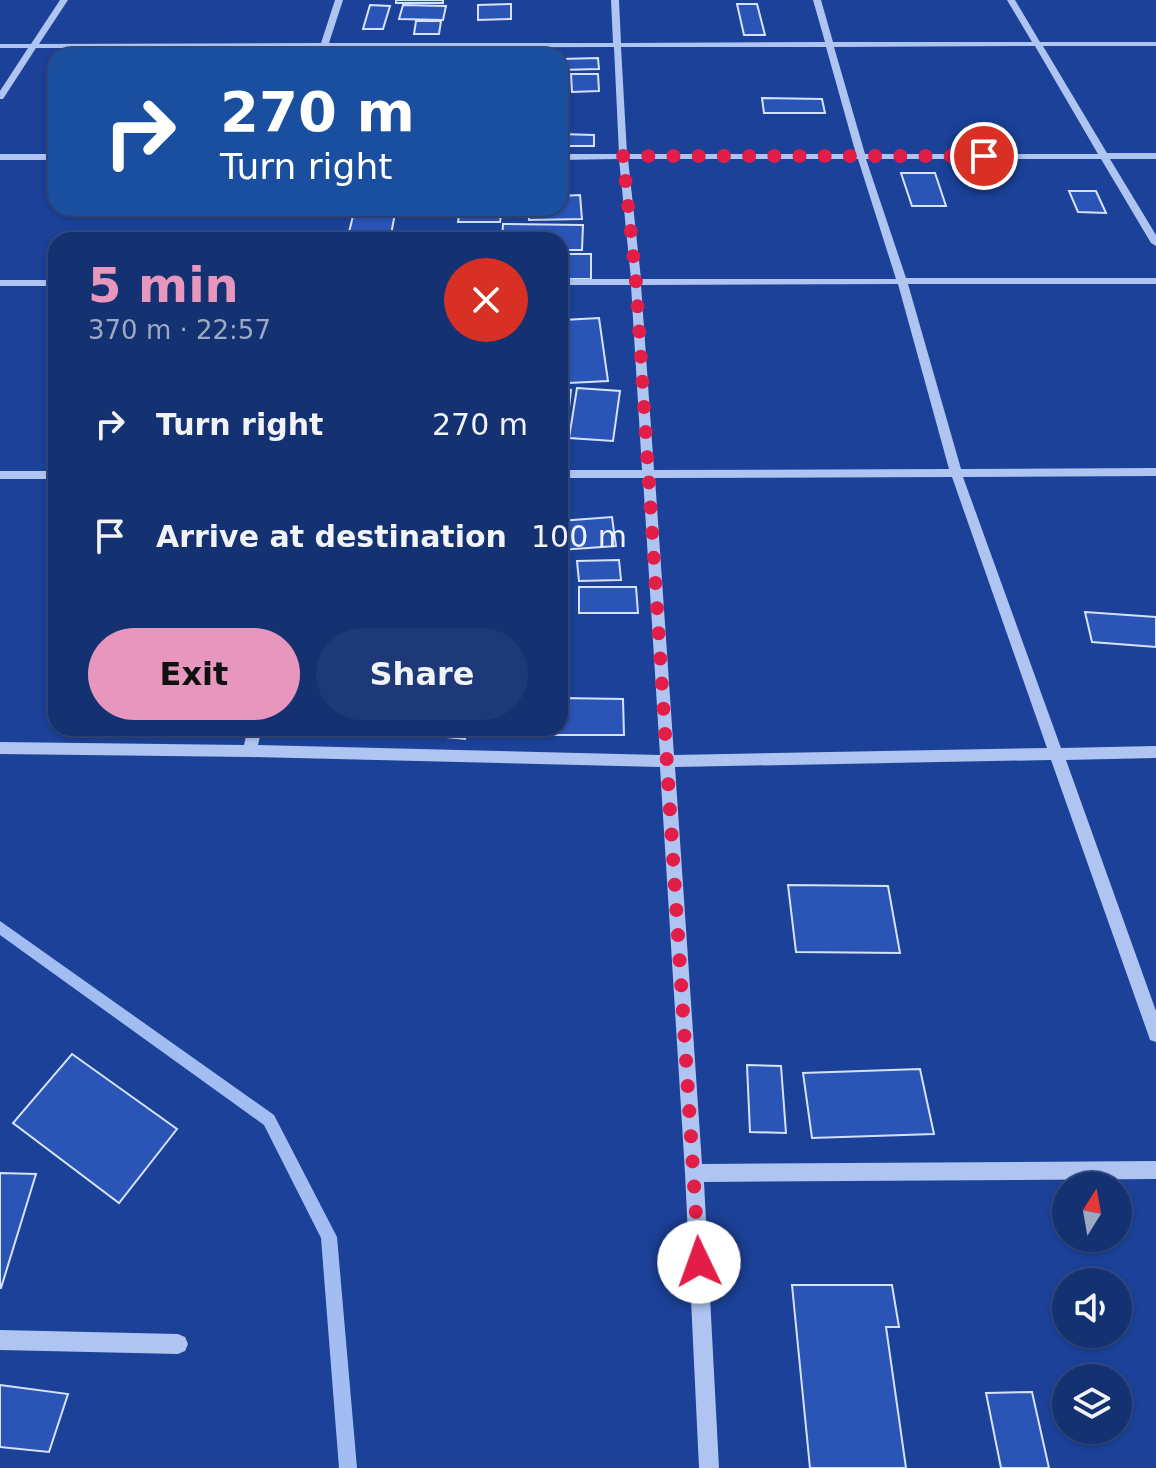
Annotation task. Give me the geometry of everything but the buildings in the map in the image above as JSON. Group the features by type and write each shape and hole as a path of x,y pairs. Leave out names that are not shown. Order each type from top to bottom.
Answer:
{"street":[{"path":"0,97 64,0"},
{"path":"323,48 339,0"},
{"path":"615,0 623,156 636,282 646,474 668,761 709,1468"},
{"path":"817,0 956,472 1156,1034"},
{"path":"1011,0 1156,243"},
{"path":"0,46 1156,44"},
{"path":"568,157 1156,156"},
{"path":"0,157 48,157"},
{"path":"568,282 1156,281"},
{"path":"0,283 48,283"},
{"path":"568,474 1156,472"},
{"path":"0,475 48,475"},
{"path":"250,751 253,736"},
{"path":"0,748 668,761 1156,752"},
{"path":"694,1173 1156,1170"},
{"path":"0,1340 178,1344"}],"waterway":[{"path":"0,927 269,1120 329,1237 348,1468"}],"route":[{"path":"699,1262 636,282 623,156 984,156"}]}
